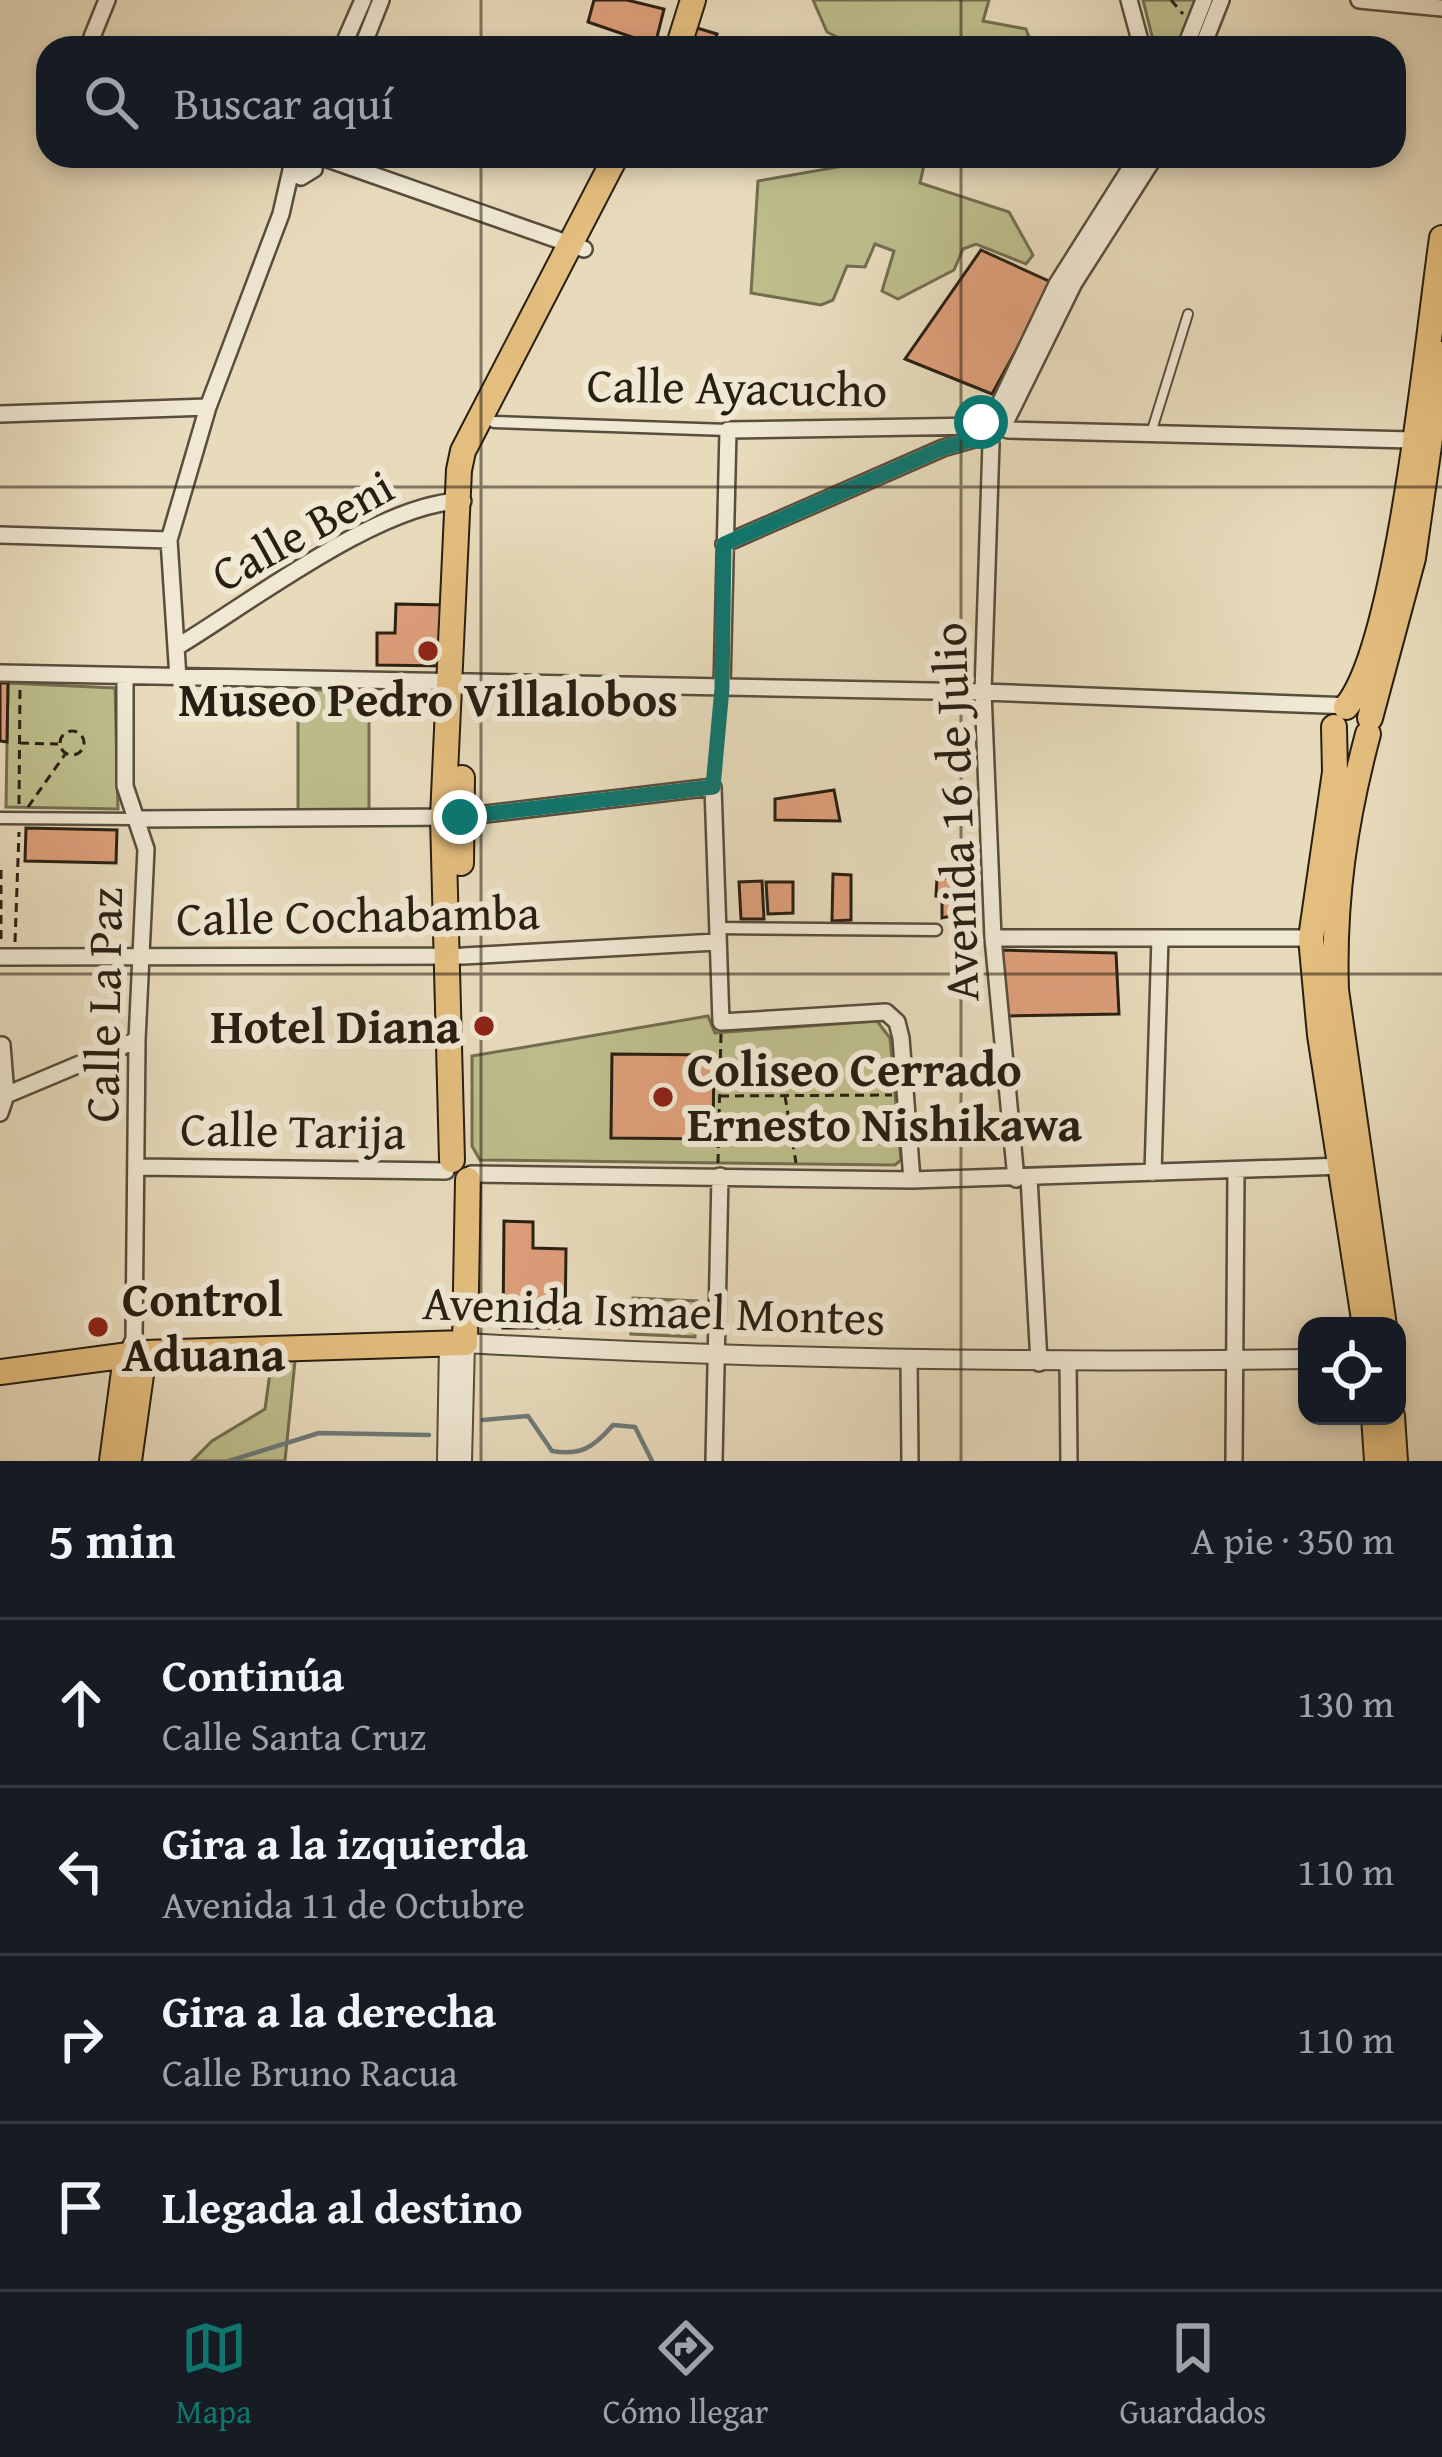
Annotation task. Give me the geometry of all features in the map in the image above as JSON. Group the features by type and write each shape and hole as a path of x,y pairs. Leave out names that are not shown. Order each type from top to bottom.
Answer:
{"main road":[{"path":"665,36 675,0"},
{"path":"682,36 693,0"},
{"path":"461,501 611,168"},
{"path":"457,1343 459,1171 452,817 464,451 623,168"},
{"path":"1382,1317 1320,1035 1312,938 1335,772 1386,595 1442,238"},
{"path":"1364,1317 1334,940 1349,721 1413,558 1438,409 1442,354"},
{"name":"Avenida Ismael Montes","path":"0,1372 135,1350 457,1343"},
{"path":"112,1461 135,1350"},
{"path":"129,1461 135,1350"},
{"path":"1375,1425 1377,1461"},
{"path":"1393,1425 1395,1461"}],"street":[{"path":"92,36 107,0"},
{"path":"348,36 363,0"},
{"path":"367,36 381,0"},
{"path":"1129,0 1139,36"},
{"path":"1190,36 1204,0"},
{"path":"1206,36 1220,0"},
{"path":"1359,0 1442,8"},
{"path":"178,678 180,645 169,540 208,407 281,214 291,168"},
{"path":"281,214 315,168"},
{"path":"337,168 578,247"},
{"path":"984,435 1003,422 1057,284 1126,168"},
{"path":"724,544 943,448 984,435 1003,422 1074,283 1147,168"},
{"path":"0,414 208,407"},
{"name":"Calle Ayacucho","path":"494,422 984,435"},
{"path":"1003,422 1150,436 1412,440"},
{"path":"722,688 728,430"},
{"name":"Avenida 16 de Julio","path":"984,435 983,692 993,938 1023,1178 1039,1364"},
{"name":"Calle Beni","path":"180,645 377,525 432,503 461,501"},
{"path":"0,535 169,540"},
{"path":"0,674 983,692 1288,705 1349,721"},
{"name":"Calle La Paz","path":"125,676 124,786 146,849 136,1040 135,1350"},
{"path":"1288,705 1349,721"},
{"path":"0,818 452,817 713,787 721,1022 886,1012 897,1022 902,1038 912,1180"},
{"name":"Calle Cochabamba","path":"4,957 456,956 716,935 936,929"},
{"path":"993,938 1312,938"},
{"path":"1153,1173 1160,938"},
{"path":"6,1095 136,1040"},
{"path":"0,1113 6,1095 2,1045"},
{"name":"Calle Tarija","path":"138,1167 912,1180 1351,1165"},
{"path":"1234,1461 1236,1172"},
{"path":"714,1461 720,1176"},
{"path":"447,1461 457,1343"},
{"path":"457,1343 462,1461"},
{"name":"Avenida Ismael Montes","path":"457,1343 715,1357 1039,1364 1298,1359"},
{"path":"909,1360 910,1461"},
{"path":"1068,1363 1069,1461"}],"lane":[{"path":"1150,436 1188,314"}],"path":[{"path":"1171,0 1176,13 1190,15"},
{"path":"713,787 722,688"},
{"path":"19,818 66,753 81,751 82,736 68,731 60,744"},
{"path":"20,742 60,744"},
{"path":"60,744 66,753"},
{"path":"4,957 0,867 18,868"},
{"path":"720,1176 721,1022"},
{"path":"719,1096 904,1094"},
{"path":"785,1096 798,1177"}],"green space":[{"path":"813,0 989,0 983,21 1026,29 1029,36 835,36 827,32"},
{"path":"1143,0 1196,0 1182,36 1152,36"},
{"path":"832,168 923,168 920,183 1009,212 1033,255 1026,264 976,244 963,249 954,270 898,299 882,291 894,251 875,244 865,267 847,266 833,300 821,305 751,293 758,181"},
{"path":"8,683 115,688 118,809 6,807"},
{"path":"298,690 369,690 369,811 298,811"},
{"path":"708,1016 715,1033 877,1021 890,1038 901,1160 895,1165 480,1160 472,1146 472,1056"},
{"path":"633,1298 697,1301 695,1337 631,1334"},
{"path":"272,1358 295,1361 285,1461 192,1461 212,1441 265,1409"}],"building":[{"path":"594,0 627,0 664,9 657,36 629,36 588,22"},
{"path":"697,28 717,34 716,36 694,36"},
{"path":"981,250 1053,283 992,394 905,359"},
{"path":"396,604 446,605 445,666 377,665 377,633 395,633"},
{"path":"0,683 8,683 7,742 0,741"},
{"path":"834,790 840,821 775,820 775,799"},
{"path":"26,828 117,830 116,863 25,861"},
{"path":"833,874 851,875 851,920 832,921"},
{"path":"937,878 973,879 972,896 936,896"},
{"path":"762,881 764,919 741,919 739,882"},
{"path":"766,882 793,882 793,913 768,914"},
{"path":"942,901 978,902 978,910 942,918"},
{"path":"1001,950 1116,953 1119,1014 1007,1016"},
{"name":"Coliseo Cerrado Ernesto Nishikawa","path":"612,1054 714,1055 713,1139 611,1138"},
{"path":"504,1221 533,1222 533,1248 566,1249 565,1328 503,1328"}],"waterway":[{"path":"483,1420 528,1416 552,1451 562,1452 586,1448 613,1425 635,1427 652,1461"},
{"path":"229,1461 319,1433 429,1435"}],"place":[{"name":"Museo Pedro Villalobos","path":"428,651"},
{"name":"Hotel Diana","path":"484,1026"},
{"name":"Coliseo Cerrado Ernesto Nishikawa","path":"663,1097"},
{"name":"Control Aduana","path":"98,1327"}],"route":[{"path":"460,817 713,787 722,688 724,544 943,448 982,437 981,422"}]}
